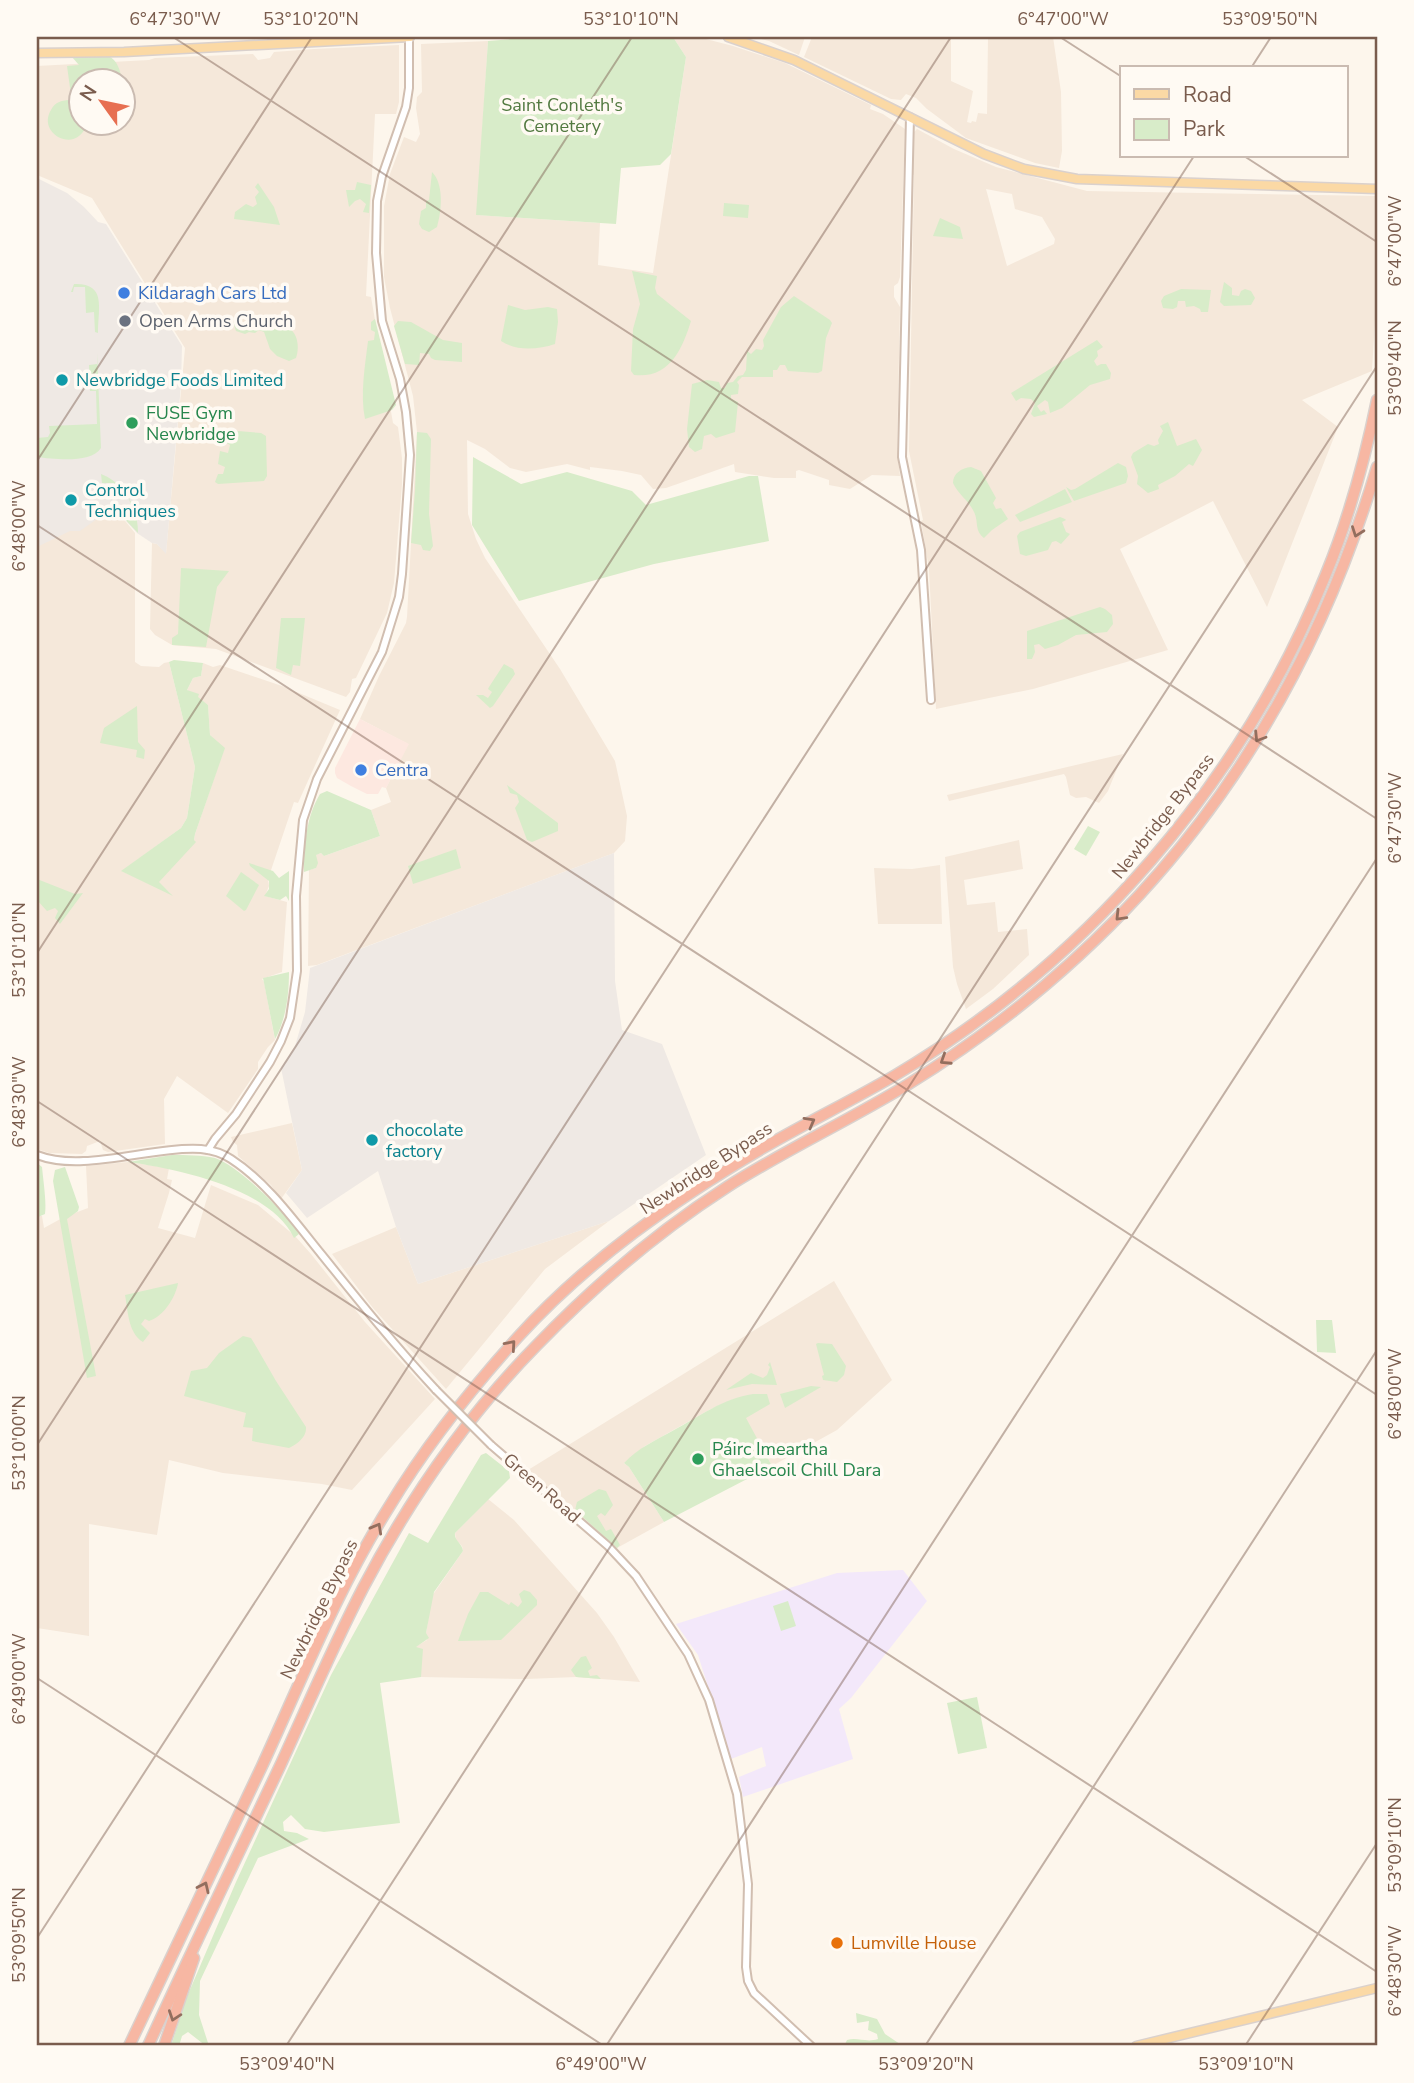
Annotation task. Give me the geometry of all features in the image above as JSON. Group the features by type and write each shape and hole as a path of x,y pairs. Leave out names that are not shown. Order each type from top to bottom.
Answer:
{"highway":[{"name":"Newbridge Bypass","path":"129,2046 347,1581 389,1505 460,1405 519,1336 564,1289 616,1246 761,1150 897,1074 989,1013 1063,952 1131,884 1179,828 1230,757 1299,636 1326,575 1348,513 1368,447 1377,400"},
{"name":"Newbridge Bypass","path":"148,2046 361,1591 404,1516 474,1417 502,1382 576,1305 639,1250 730,1185 905,1086 966,1047 1070,964 1133,903 1216,802 1279,704 1340,578 1377,467"},
{"path":"164,2046 213,1905"},
{"path":"123,2046 170,1961"}],"main road":[{"path":"37,53 137,51 410,37"},
{"path":"728,37 794,60 984,154 1024,169 1077,179 1377,189"},
{"path":"1136,2046 1377,1988"}],"street":[{"path":"208,1150 236,1114 270,1062 290,1018 297,971 296,896 303,820 317,779 382,652 399,597 410,455 400,379 382,321 376,253 377,201 382,176 408,97 410,37"},
{"path":"910,117 902,457 921,550 931,700"},
{"name":"Green Road","path":"37,1155 51,1161 97,1160 167,1150 208,1150 231,1159 273,1195 436,1390 491,1445 608,1546 636,1576 688,1654 709,1700 737,1794 748,1884 748,1981 754,1993 811,2046"}],"shaded area":[{"path":"673,37 702,38 785,63 871,105 870,109 883,114 905,129 900,277 894,286 894,297 900,307 897,451 900,476 872,475 850,489 829,485 829,480 799,470 796,471 796,478 774,478 735,472 734,464 666,488 653,489 641,475 622,471 590,467 590,470 567,464 526,472 510,468 485,449 467,440 468,514 476,539 485,558 560,669 615,761 627,816 625,841 614,853 317,965 308,966 309,870 316,868 315,855 321,853 324,856 380,836 371,810 391,802 386,788 408,744 360,719 407,617 417,432 413,396 384,277 384,206 390,174 404,137 416,142 420,134 416,108 417,97 422,92 421,44 488,41 477,215 600,223 598,265 653,273 686,57"},
{"path":"753,37 805,37 799,55 769,41"},
{"path":"812,37 951,37 951,81 973,91 967,122 971,123 976,122 978,113 987,114 988,37 1053,37 1061,92 1062,151 1059,168 1035,163 966,138 916,98 906,94 901,100 891,99 804,57"},
{"path":"399,45 399,102 396,114 375,114 366,296 371,297 393,423 398,427 402,458 394,583 387,613 356,678 352,679 350,692 346,697 216,649 172,645 150,629 152,543 166,553 185,348 92,198 37,175 37,66 253,54 258,60 270,58 274,52"},
{"path":"917,129 996,167 1087,191 1377,196 1377,286 1372,371 1302,400 1338,427 1267,607 1213,501 1120,549 1168,650 1033,689 936,709 929,569 921,521 923,520 909,451 914,175 911,174 912,134","holes":["986,189 1012,194 1015,209 1042,217 1055,239 1054,244 1007,266"]},
{"path":"37,178 67,193 98,222 106,224 182,346 166,554 157,544 137,533 117,511 97,519 80,531 70,531 37,547"},
{"path":"117,511 135,533 135,662 141,666 159,667 169,662 195,767 187,818 181,828 122,871 171,894 158,882 195,842 195,834 224,749 210,735 208,705 187,690 193,678 201,676 203,663 213,667 220,665 282,686 340,710 298,803 294,802 268,879 269,886 265,896 287,902 282,972 262,979 275,1040 258,1062 258,1069 228,1113 177,1076 164,1099 165,1144 108,1152 103,1150 100,1141 87,1146 82,1154 49,1153 37,1149 37,544"},
{"path":"360,719 409,744 386,788 382,787 378,794 367,794 337,778 335,773 335,768"},
{"path":"1123,754 1108,791 1099,803 1086,797 1076,798 1070,795 1064,774 949,801 947,795"},
{"path":"1019,840 1023,869 964,880 967,905 995,902 998,932 1027,929 1029,955 993,989 966,1009 953,967 945,857"},
{"path":"614,853 615,981 622,1030 662,1044 706,1155 609,1221 418,1284 378,1171 307,1218 286,1193 302,1170 281,1068 295,1046 305,1012 310,968"},
{"path":"940,865 942,924 878,924 874,868 912,869"},
{"path":"292,1123 302,1170 281,1199 271,1185 238,1156 237,1145 231,1137"},
{"path":"128,1162 169,1168 167,1179 172,1180 158,1228 195,1238 211,1185 258,1205 295,1236 365,1322 435,1399 352,1490 223,1473 169,1460 157,1535 89,1524 89,1636 37,1628 37,1216 42,1216 44,1228 88,1208 86,1166"},
{"path":"609,1221 545,1269 446,1389 373,1308 332,1254 396,1227 418,1284"},
{"path":"834,1281 892,1380 837,1430 772,1466 734,1399 709,1410 645,1446 624,1463 664,1522 617,1548 528,1470"},
{"path":"488,1499 514,1520 597,1613 640,1682 576,1677 421,1677 415,1647 427,1640 432,1596 463,1551 455,1533"},
{"path":"903,1570 927,1601 851,1698 839,1709 853,1759 743,1797 739,1777 766,1766 762,1747 731,1759 698,1655 676,1624 837,1573"}],"green space":[{"name":"Saint Conleth's Cemetery","path":"536,37 673,37 686,57 671,154 660,165 621,168 616,224 476,215 488,41"},
{"path":"108,56 117,66 67,66 79,65 72,57"},
{"path":"66,101 66,136 78,136 68,140 60,138 49,127 51,110"},
{"path":"432,172 439,183 441,205 437,227 429,232 419,224 421,211 426,208 426,201 429,200"},
{"path":"357,182 371,185 369,213 363,212 366,204 360,199 349,207 346,190 355,190"},
{"path":"258,183 274,207 280,225 234,219 235,212 246,204 253,207 257,204 255,197 259,192 255,187"},
{"path":"724,203 749,205 748,218 723,216"},
{"path":"940,218 960,227 963,239 933,236"},
{"path":"632,271 657,276 657,294 691,321 672,360 665,367 646,375 634,375 631,371 633,329 640,304"},
{"path":"1224,282 1232,288 1232,295 1239,296 1245,289 1251,291 1255,298 1251,305 1224,306 1220,302"},
{"path":"74,284 85,285 96,292 99,306 98,333 95,332 94,312 86,313 85,287 74,287 71,292"},
{"path":"1181,289 1211,290 1208,312 1201,312 1194,306 1186,307 1185,301 1178,301 1177,307 1173,309 1163,308 1161,301 1164,296"},
{"path":"794,296 832,323 826,338 822,371 788,371 785,365 780,365 777,370 773,370 773,377 742,377 737,382 738,394 731,395 731,399 738,402 735,432 716,438 711,434 704,436 702,449 695,452 689,447 687,429 692,384 707,380 719,382 721,388 725,388 727,383 743,375 746,370 747,351 751,354 756,349 762,350 763,340 781,307"},
{"path":"508,305 525,310 548,307 557,309 555,344 527,348 513,347 501,341"},
{"path":"375,319 396,405 392,410 365,419 364,370 368,341 374,340 375,332 371,330 371,322"},
{"path":"398,321 411,322 443,340 462,343 462,362 435,360 429,354 420,353 419,365 405,364 394,326"},
{"path":"233,322 261,326 280,325 288,328 297,339 296,358 289,361 277,356 270,349 264,332 259,330 245,334 236,331"},
{"path":"1097,340 1103,347 1097,351 1098,356 1094,361 1097,366 1106,364 1111,373 1110,379 1090,385 1062,408 1050,413 1045,400 1037,406 1041,412 1044,410 1047,414 1034,417 1031,414 1035,403 1031,399 1021,398 1016,401 1011,393"},
{"path":"97,353 101,448 96,453 81,458 37,457 37,438 48,437 49,426 97,424 96,391 90,391 89,365 97,364"},
{"path":"1168,422 1177,446 1196,439 1202,450 1193,466 1189,464 1158,485 1159,489 1148,493 1137,484 1138,476 1131,457 1148,444 1159,444 1158,440 1163,431 1160,426"},
{"path":"226,430 261,433 266,436 267,476 264,481 215,482 218,474 223,474 225,467 218,464 220,451 228,453 230,445 223,438 222,434"},
{"path":"417,432 427,433 431,439 429,514 433,546 430,551 411,543"},
{"path":"473,457 521,484 567,472 632,491 646,505 749,476 758,476 769,541 654,564 519,601 472,525"},
{"path":"1118,463 1126,467 1126,483 1074,501 1066,487 1075,489"},
{"path":"971,467 981,471 996,498 993,503 996,509 1001,508 1008,519 984,538 979,532 972,508 953,483 959,472"},
{"path":"101,474 110,478 124,490 133,506 136,515 138,533 117,511 132,508 129,499 114,483 102,483"},
{"path":"1065,489 1072,502 1020,522 1015,515"},
{"path":"1060,517 1066,520 1062,522 1066,532 1070,534 1061,544 1056,541 1052,542 1048,550 1026,556 1020,554 1017,536 1020,532"},
{"path":"181,568 229,571 217,587 206,647 172,645 172,638 178,634"},
{"path":"1100,607 1112,615 1113,624 1107,632 1076,635 1045,649 1039,644 1034,645 1032,659 1027,659 1027,631"},
{"path":"281,618 305,618 300,666 293,665 291,675 276,668"},
{"path":"174,660 203,663 201,676 193,678 187,690 199,694 198,697 208,705 210,735 225,748 195,834 196,842 159,882 173,896 121,871 181,828 187,818 195,767 169,662"},
{"path":"504,664 513,669 515,674 490,708 476,695 488,698 492,692 488,689"},
{"path":"137,706 138,742 145,750 144,759 136,757 137,750 100,743 104,728"},
{"path":"507,785 558,823 558,831 532,842 527,840 515,808 519,802 517,795 510,793"},
{"path":"327,791 371,810 380,836 324,856 321,853 316,855 316,868 304,872 309,822 320,794"},
{"path":"1088,826 1100,832 1086,856 1074,849"},
{"path":"456,849 461,868 413,884 408,866"},
{"path":"249,863 273,871 279,878 289,871 289,901 286,896 280,900 264,896 269,889 269,881"},
{"path":"241,872 259,885 244,911 226,896"},
{"path":"37,879 75,894 83,893 60,924 55,918 58,911 55,908 47,911 37,900"},
{"path":"289,972 286,1007 275,1039 263,978"},
{"path":"172,1155 204,1156 224,1162 261,1191 299,1234 294,1238 282,1221 265,1206 221,1184 172,1170 128,1162"},
{"path":"37,1163 42,1167 46,1204 45,1214 38,1217"},
{"path":"65,1167 79,1207 78,1211 67,1219 96,1376 87,1378 53,1181 55,1170"},
{"path":"178,1283 172,1300 164,1311 154,1319 145,1319 141,1324 150,1333 143,1342 134,1333 125,1295"},
{"path":"1316,1320 1332,1320 1336,1353 1317,1352"},
{"path":"243,1336 251,1338 306,1427 303,1437 289,1448 252,1441 253,1428 243,1427 246,1413 184,1396 191,1371 207,1368 219,1353"},
{"path":"816,1344 832,1344 846,1366 844,1375 837,1382 823,1380"},
{"path":"770,1362 777,1385 752,1384 726,1390 751,1373 763,1378 767,1375"},
{"path":"811,1386 821,1387 785,1408 780,1394"},
{"name":"Páirc Imeartha Ghaelscoil Chill Dara","path":"767,1394 770,1404 746,1418 772,1466 664,1522 624,1463 648,1445 712,1409 732,1399"},
{"path":"486,1453 509,1471 510,1478 455,1533 463,1551 434,1592 426,1633 429,1638 416,1647 423,1649 421,1677 380,1683 400,1823 324,1832 305,1829 291,1815 283,1822 284,1831 309,1839 258,1858 200,1981 199,2015 209,2046 188,2032 182,2036 179,2046 171,2046 186,1999 236,1882 331,1675 409,1533 428,1543 481,1455"},
{"path":"599,1489 606,1491 613,1505 605,1516 601,1513 597,1516 606,1531 611,1529 620,1545 617,1548 575,1510 577,1502"},
{"path":"524,1590 537,1600 537,1605 501,1640 458,1641 480,1592 488,1592 509,1605 511,1602 518,1607 522,1602 519,1594"},
{"path":"788,1601 796,1626 781,1631 773,1606"},
{"path":"586,1656 592,1668 588,1671 590,1676 597,1675 601,1679 576,1677 571,1670 581,1657"},
{"path":"977,1697 987,1748 958,1754 947,1703"},
{"path":"856,2013 877,2019 885,2034 903,2046 844,2046 847,2040 878,2039 877,2034 868,2030 869,2021 857,2023"}],"place":[{"name":"Kildaragh Cars Ltd","path":"124,293"},
{"name":"Open Arms Church","path":"125,321"},
{"name":"Newbridge Foods Limited","path":"62,380"},
{"name":"FUSE Gym Newbridge","path":"132,423"},
{"name":"Control Techniques","path":"71,500"},
{"name":"Centra","path":"361,770"},
{"name":"chocolate factory","path":"372,1140"},
{"name":"Páirc Imeartha Ghaelscoil Chill Dara","path":"698,1459"},
{"name":"Lumville House","path":"837,1943"}]}
